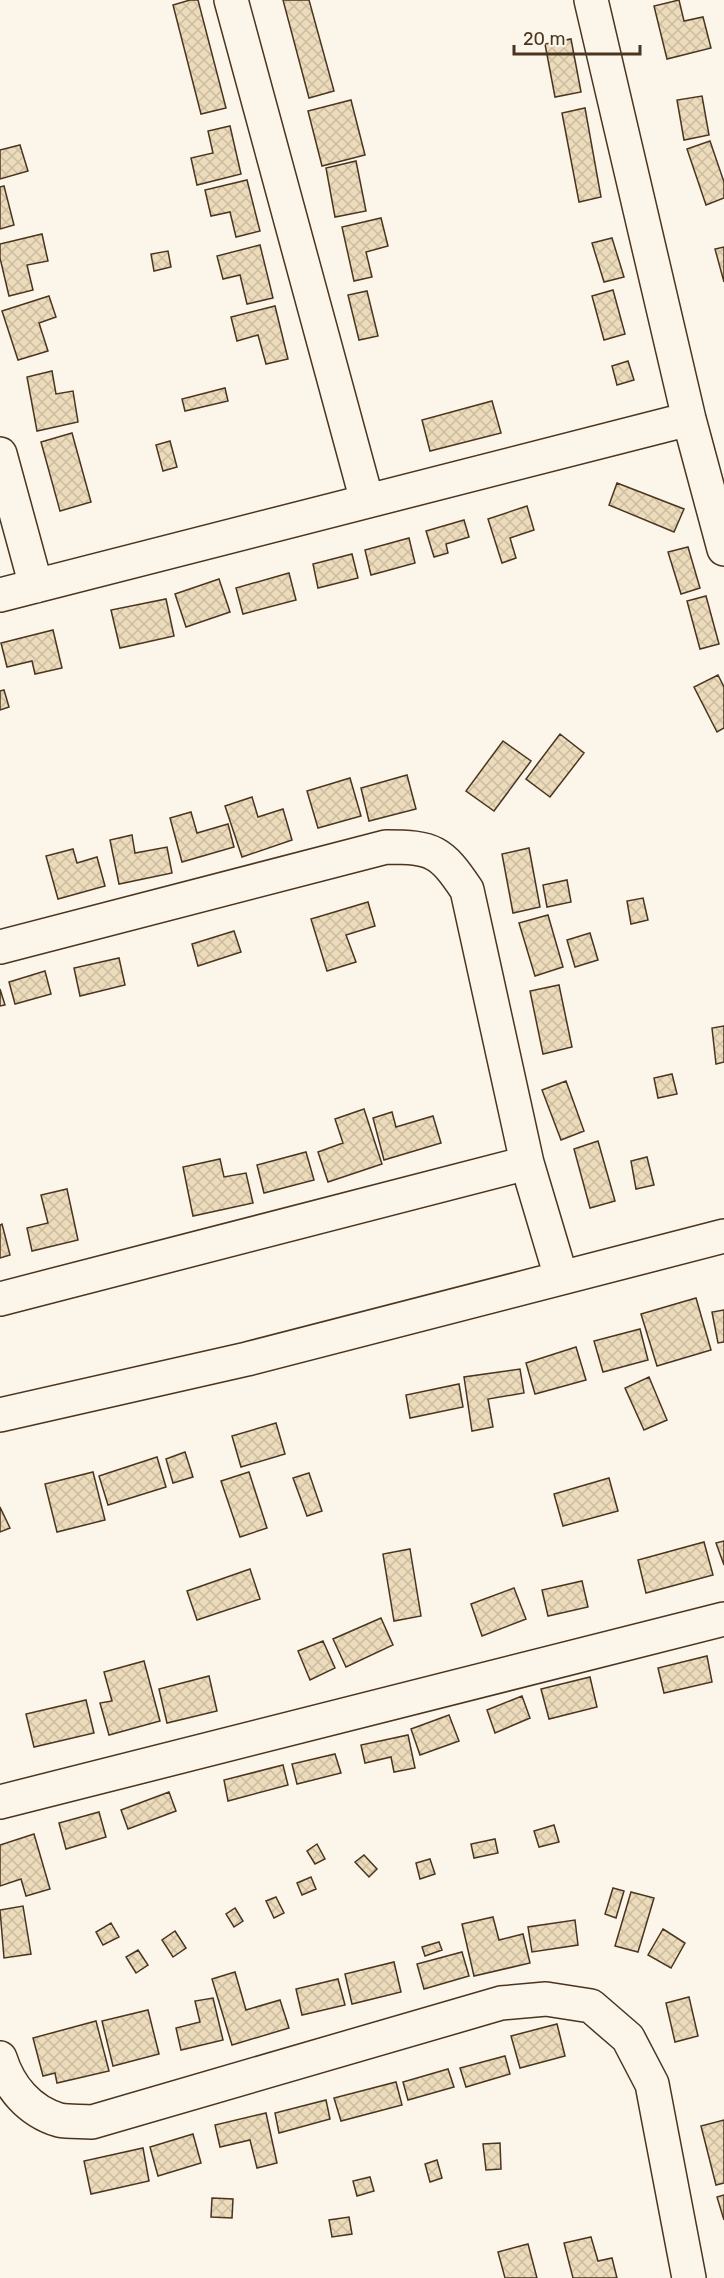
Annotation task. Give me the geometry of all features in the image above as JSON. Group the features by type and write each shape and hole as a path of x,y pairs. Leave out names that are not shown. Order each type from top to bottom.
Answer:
{"street":[{"path":"231,0 367,501"},
{"path":"591,0 689,419 724,549"},
{"path":"0,595 689,419"},
{"path":"0,454 36,586"},
{"path":"0,947 386,847 422,847 449,862 467,890 527,1163 561,1277"},
{"path":"0,1299 527,1163"},
{"path":"0,1415 247,1359 724,1236"},
{"path":"0,1802 724,1619"},
{"path":"0,2058 5,2075 28,2104 59,2120 92,2122 501,2003 546,2000 591,2006 628,2038 652,2084 689,2278"}],"building":[{"path":"198,0 226,108 201,114 173,5"},
{"path":"283,0 309,0 334,91 309,98"},
{"path":"679,0 684,21 703,17 711,48 667,59 654,6"},
{"path":"571,39 581,92 555,97 545,44"},
{"path":"702,96 709,135 684,140 677,100"},
{"path":"351,100 365,155 322,166 308,111"},
{"path":"585,108 601,197 579,202 562,113"},
{"path":"230,126 241,174 197,185 191,158 213,153 208,131"},
{"path":"710,141 724,182 724,198 706,205 687,149"},
{"path":"20,145 28,171 0,179 0,150"},
{"path":"356,161 366,211 335,217 326,168"},
{"path":"247,180 260,231 236,237 230,212 211,216 205,190"},
{"path":"4,186 14,225 0,229 0,187"},
{"path":"381,218 388,246 366,252 372,277 354,281 342,227"},
{"path":"42,234 48,261 27,265 33,290 9,296 0,258 0,244"},
{"path":"612,238 624,277 604,282 592,243"},
{"path":"260,245 273,298 247,304 240,275 223,279 217,256"},
{"path":"724,247 724,282 715,249"},
{"path":"168,251 171,267 154,271 151,254"},
{"path":"613,290 625,334 604,340 592,296"},
{"path":"367,291 378,336 359,340 348,295"},
{"path":"49,296 56,317 39,323 48,351 18,360 2,311"},
{"path":"275,306 288,359 266,364 258,335 237,341 231,317"},
{"path":"628,361 634,380 617,385 612,366"},
{"path":"52,371 56,394 73,391 78,422 37,431 27,377"},
{"path":"225,388 228,401 185,411 182,399"},
{"path":"492,401 501,433 430,451 422,420"},
{"path":"72,433 91,502 60,511 41,442"},
{"path":"170,441 177,467 163,471 156,445"},
{"path":"617,483 684,509 674,532 609,505"},
{"path":"527,506 534,530 510,538 516,558 502,563 488,519"},
{"path":"464,520 469,537 446,544 448,553 434,557 426,531"},
{"path":"409,538 415,563 371,575 365,550"},
{"path":"688,547 700,588 681,594 668,552"},
{"path":"352,554 358,578 318,588 313,564"},
{"path":"289,573 296,600 243,614 236,588"},
{"path":"219,579 230,612 186,627 175,594"},
{"path":"706,596 719,644 700,649 687,601"},
{"path":"166,599 174,636 120,648 111,610"},
{"path":"53,630 62,668 35,674 32,661 7,667 1,643"},
{"path":"718,675 724,687 724,728 717,732 694,687"},
{"path":"4,690 9,707 0,710 0,691"},
{"path":"560,734 584,753 550,797 526,779"},
{"path":"503,741 531,761 494,811 466,791"},
{"path":"407,775 416,809 369,821 361,788"},
{"path":"350,778 361,816 318,828 307,791"},
{"path":"252,797 258,817 283,809 292,840 242,857 225,806"},
{"path":"191,812 197,833 228,824 234,847 182,862 170,818"},
{"path":"132,835 135,853 167,847 172,873 119,884 110,840"},
{"path":"529,848 540,907 513,913 502,854"},
{"path":"73,849 77,863 97,857 105,886 58,899 46,856"},
{"path":"567,880 571,902 547,907 543,885"},
{"path":"643,898 648,920 631,924 627,901"},
{"path":"368,902 375,926 346,935 356,962 327,971 311,919"},
{"path":"548,915 563,967 535,976 519,923"},
{"path":"234,931 241,952 198,966 192,944"},
{"path":"590,933 598,960 575,967 567,940"},
{"path":"119,958 125,985 80,996 74,968"},
{"path":"45,971 51,994 15,1004 9,982"},
{"path":"559,985 572,1047 543,1054 530,991"},
{"path":"0,989 5,1005 0,1006"},
{"path":"724,1026 724,1062 716,1064 712,1028"},
{"path":"672,1074 677,1094 658,1098 654,1078"},
{"path":"566,1081 584,1131 561,1140 542,1090"},
{"path":"364,1109 382,1164 328,1182 318,1152 343,1143 335,1119"},
{"path":"392,1112 396,1127 433,1116 441,1143 384,1160 373,1118"},
{"path":"598,1141 615,1201 590,1208 574,1149"},
{"path":"306,1152 314,1180 264,1193 257,1165"},
{"path":"647,1157 654,1185 636,1189 631,1161"},
{"path":"220,1159 224,1177 246,1173 253,1203 193,1216 183,1167"},
{"path":"67,1189 78,1240 32,1251 27,1228 48,1223 41,1195"},
{"path":"2,1224 10,1255 0,1258 0,1225"},
{"path":"696,1298 711,1350 657,1366 641,1314"},
{"path":"724,1310 724,1342 718,1343 712,1312"},
{"path":"640,1329 648,1360 603,1372 594,1341"},
{"path":"576,1347 586,1380 535,1394 526,1363"},
{"path":"520,1369 524,1393 488,1399 493,1427 472,1431 464,1377"},
{"path":"649,1377 667,1420 644,1430 625,1388"},
{"path":"459,1384 463,1407 410,1418 406,1395"},
{"path":"276,1423 285,1454 241,1467 232,1436"},
{"path":"185,1452 193,1477 173,1483 166,1459"},
{"path":"157,1457 166,1487 108,1505 99,1476"},
{"path":"93,1472 105,1520 57,1532 45,1484"},
{"path":"249,1472 267,1528 240,1537 221,1481"},
{"path":"309,1473 322,1511 307,1516 293,1478"},
{"path":"609,1478 618,1511 563,1526 554,1494"},
{"path":"0,1507 10,1528 0,1532"},
{"path":"724,1541 724,1565 716,1543"},
{"path":"704,1542 713,1575 646,1593 638,1560"},
{"path":"410,1549 421,1616 394,1621 383,1554"},
{"path":"250,1569 260,1599 197,1620 187,1591"},
{"path":"582,1581 588,1607 548,1616 542,1590"},
{"path":"514,1588 526,1619 482,1636 471,1604"},
{"path":"381,1618 393,1645 346,1667 333,1639"},
{"path":"323,1641 335,1668 310,1680 298,1651"},
{"path":"707,1656 712,1682 664,1693 658,1668"},
{"path":"144,1661 160,1721 109,1735 100,1703 112,1701 104,1672"},
{"path":"209,1676 217,1711 167,1723 159,1689"},
{"path":"590,1677 597,1707 549,1719 541,1689"},
{"path":"522,1696 530,1718 495,1733 487,1710"},
{"path":"86,1700 94,1733 34,1747 26,1714"},
{"path":"449,1715 459,1741 420,1755 411,1729"},
{"path":"408,1735 415,1768 394,1772 391,1757 365,1763 361,1745"},
{"path":"335,1754 341,1773 297,1784 292,1764"},
{"path":"283,1765 288,1785 228,1801 224,1780"},
{"path":"169,1792 176,1811 128,1829 121,1810"},
{"path":"99,1812 106,1837 66,1849 59,1823"},
{"path":"554,1825 559,1842 539,1847 534,1831"},
{"path":"34,1834 50,1889 26,1896 21,1879 0,1886 0,1845"},
{"path":"495,1839 498,1853 474,1858 471,1844"},
{"path":"317,1844 325,1859 315,1864 307,1851"},
{"path":"364,1855 377,1869 369,1877 355,1862"},
{"path":"430,1859 435,1874 420,1879 416,1863"},
{"path":"311,1877 316,1889 302,1895 297,1883"},
{"path":"613,1888 624,1891 616,1918 605,1914"},
{"path":"631,1892 654,1898 638,1952 615,1946"},
{"path":"276,1897 284,1913 274,1918 266,1901"},
{"path":"23,1906 31,1954 4,1958 0,1910"},
{"path":"235,1908 243,1921 234,1927 226,1914"},
{"path":"493,1917 499,1940 523,1934 530,1963 474,1976 462,1924"},
{"path":"575,1920 578,1945 532,1952 528,1927"},
{"path":"111,1923 119,1937 103,1945 96,1932"},
{"path":"663,1929 685,1943 671,1968 648,1955"},
{"path":"175,1931 186,1948 173,1957 162,1940"},
{"path":"439,1942 442,1950 425,1956 422,1947"},
{"path":"138,1950 148,1965 136,1973 126,1957"},
{"path":"462,1952 469,1976 424,1989 417,1964"},
{"path":"394,1962 401,1992 352,2004 345,1974"},
{"path":"235,1972 246,2010 280,2000 289,2028 232,2045 212,1979"},
{"path":"338,1979 345,2005 302,2015 296,1989"},
{"path":"689,1997 698,2036 675,2042 666,2003"},
{"path":"213,1998 223,2040 181,2050 176,2028 200,2022 195,2001"},
{"path":"148,2010 159,2054 113,2066 102,2021"},
{"path":"96,2021 109,2071 57,2083 55,2073 43,2076 33,2038"},
{"path":"557,2024 565,2056 520,2068 511,2036"},
{"path":"505,2056 510,2074 466,2087 460,2068"},
{"path":"448,2069 454,2087 408,2100 403,2082"},
{"path":"396,2082 402,2105 341,2121 334,2098"},
{"path":"326,2100 330,2119 279,2133 275,2113"},
{"path":"266,2113 277,2163 257,2168 250,2140 220,2147 215,2125"},
{"path":"724,2120 724,2183 716,2185 701,2126"},
{"path":"193,2134 201,2163 158,2176 150,2147"},
{"path":"500,2143 501,2169 486,2170 483,2144"},
{"path":"143,2148 149,2181 91,2194 84,2161"},
{"path":"437,2160 442,2178 430,2182 425,2164"},
{"path":"370,2177 374,2191 357,2196 353,2181"},
{"path":"724,2195 724,2220 717,2197"},
{"path":"212,2198 233,2199 232,2218 211,2217"},
{"path":"349,2217 352,2234 332,2237 329,2220"},
{"path":"591,2237 598,2261 612,2258 617,2278 573,2278 564,2243"},
{"path":"528,2244 537,2278 505,2278 498,2252"}]}
